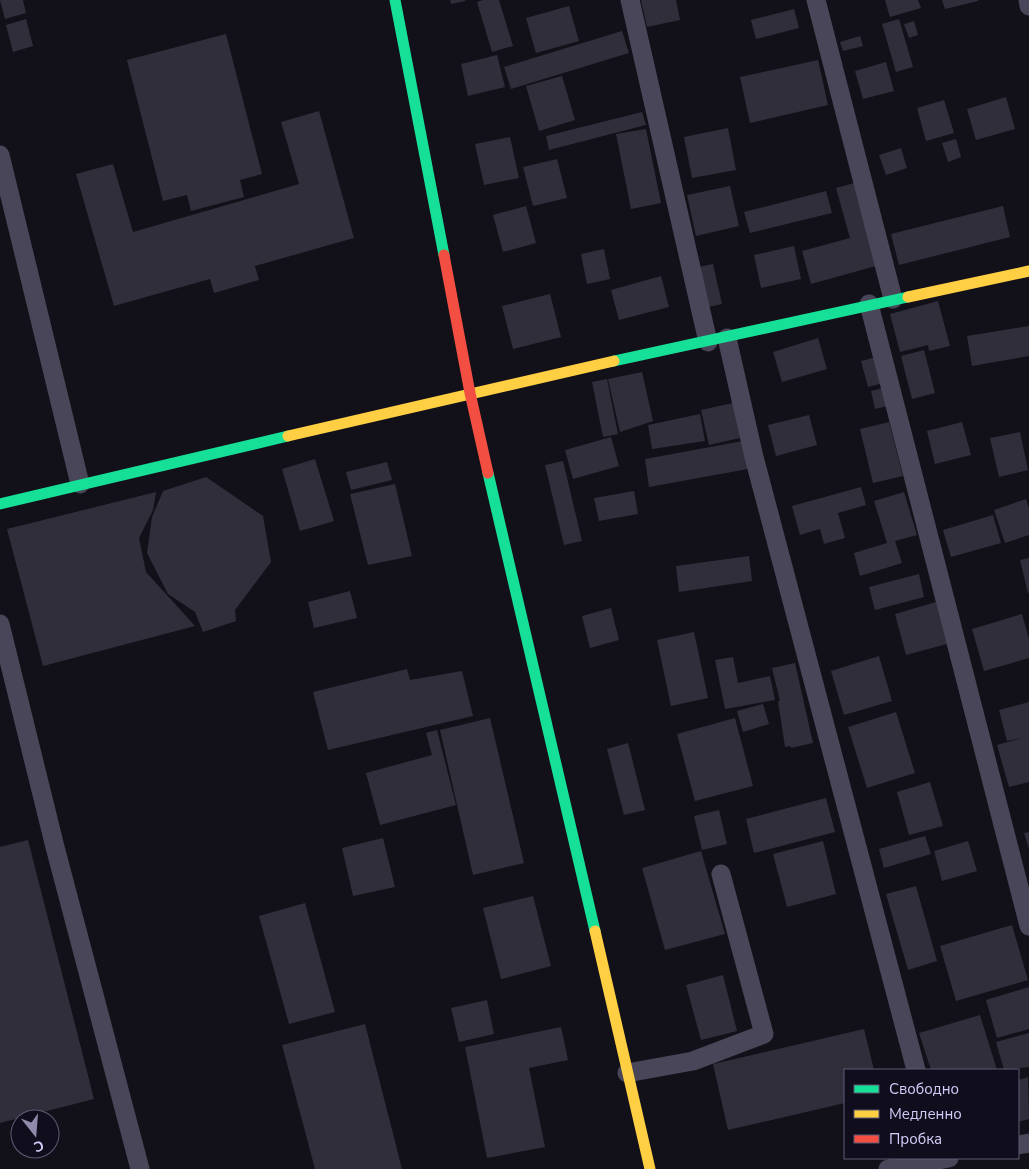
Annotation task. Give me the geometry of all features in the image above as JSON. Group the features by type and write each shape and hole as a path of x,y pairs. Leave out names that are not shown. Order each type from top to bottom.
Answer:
{"street":[{"path":"394,0 470,393 650,1169"},
{"path":"630,0 708,342"},
{"path":"816,0 893,299"},
{"path":"1028,0 1029,6"},
{"path":"0,155 80,484"},
{"path":"0,504 470,393 727,338 869,304 1029,271"},
{"path":"869,304 1029,926"},
{"path":"727,338 754,457 916,1069"},
{"path":"0,624 58,857 140,1169"},
{"path":"627,1073 693,1061 764,1034 722,874"},
{"path":"888,1169 942,1161"}],"building":[{"path":"0,0 23,0 26,13 5,19"},
{"path":"450,0 465,0 465,1 451,4"},
{"path":"499,0 513,46 492,52 477,2"},
{"path":"641,0 676,0 680,20 647,27"},
{"path":"885,0 918,0 921,8 890,17"},
{"path":"942,0 978,0 978,1 945,9"},
{"path":"569,6 579,41 536,53 526,18"},
{"path":"794,9 799,28 756,39 751,20"},
{"path":"26,19 33,46 13,52 6,25"},
{"path":"899,19 913,67 896,72 882,24"},
{"path":"914,21 918,35 909,38 904,24"},
{"path":"622,31 629,53 511,89 504,67"},
{"path":"226,34 262,174 240,180 244,197 191,211 187,195 163,201 127,60"},
{"path":"860,36 863,46 843,51 840,42"},
{"path":"497,55 505,87 468,96 461,64"},
{"path":"818,60 828,105 750,123 740,77"},
{"path":"886,62 894,91 863,99 855,71"},
{"path":"562,76 575,120 539,131 526,86"},
{"path":"1006,97 1015,129 976,140 967,109"},
{"path":"944,100 954,133 926,141 917,108"},
{"path":"319,111 354,238 255,266 259,280 214,293 210,279 114,306 76,174 113,164 133,232 299,184 281,122"},
{"path":"642,112 646,125 549,150 546,136"},
{"path":"728,128 736,170 692,178 684,137"},
{"path":"646,129 661,203 631,209 616,134"},
{"path":"510,137 519,178 484,185 475,144"},
{"path":"956,139 961,157 948,162 942,143"},
{"path":"901,148 907,168 886,175 879,155"},
{"path":"557,159 567,198 533,206 523,167"},
{"path":"854,183 876,266 811,284 802,251 850,238 836,188"},
{"path":"730,186 739,226 696,236 687,195"},
{"path":"826,191 832,213 750,233 744,212"},
{"path":"526,206 536,243 503,252 493,215"},
{"path":"1003,206 1010,237 899,265 891,234"},
{"path":"794,246 801,279 761,288 754,255"},
{"path":"604,249 610,279 587,284 581,254"},
{"path":"713,264 722,304 704,308 694,268"},
{"path":"661,276 669,307 619,320 611,290"},
{"path":"550,294 561,337 513,349 502,306"},
{"path":"938,301 950,346 929,351 928,345 900,352 890,314"},
{"path":"1029,326 1029,356 972,366 967,336"},
{"path":"818,338 827,369 782,382 773,352"},
{"path":"924,350 935,393 912,399 901,356"},
{"path":"880,356 887,382 868,387 861,361"},
{"path":"642,372 653,421 620,432 608,379"},
{"path":"607,379 618,434 603,437 592,382"},
{"path":"887,387 892,405 875,409 871,391"},
{"path":"733,403 740,438 709,445 701,410"},
{"path":"700,414 705,441 652,449 648,425"},
{"path":"809,415 817,445 776,456 768,425"},
{"path":"889,422 903,476 873,483 860,429"},
{"path":"962,422 971,455 935,464 927,431"},
{"path":"1020,432 1028,470 999,477 990,438"},
{"path":"611,437 619,466 573,479 565,450"},
{"path":"743,441 748,469 649,487 645,459"},
{"path":"315,459 334,521 300,531 282,469"},
{"path":"563,461 582,541 564,545 545,465"},
{"path":"387,462 392,480 351,490 346,472"},
{"path":"206,477 263,516 271,562 235,610 236,621 203,632 195,612 168,594 147,553 152,517 163,491"},
{"path":"395,484 412,556 368,565 350,494"},
{"path":"861,487 866,505 838,513 845,538 824,544 820,529 800,535 792,506"},
{"path":"634,491 638,514 599,521 594,498"},
{"path":"156,492 153,510 139,538 146,572 195,626 43,666 7,529"},
{"path":"904,492 917,535 895,541 902,563 860,576 854,553 887,543 874,501"},
{"path":"1026,499 1029,509 1029,535 1005,543 994,510"},
{"path":"993,515 1001,543 951,557 943,530"},
{"path":"749,556 752,581 679,592 676,566"},
{"path":"1029,558 1029,593 1028,593 1020,560"},
{"path":"919,574 924,597 875,610 869,587"},
{"path":"350,591 357,618 314,628 308,602"},
{"path":"936,602 947,644 906,655 895,614"},
{"path":"611,608 619,640 590,648 582,616"},
{"path":"1022,614 1029,639 1029,658 984,671 972,629"},
{"path":"694,632 708,698 671,706 657,640"},
{"path":"879,656 892,701 844,715 831,671"},
{"path":"733,657 738,683 770,676 775,700 725,709 715,660"},
{"path":"795,663 813,743 791,748 790,746 785,747 778,701 780,701 772,668"},
{"path":"407,669 410,680 462,671 473,716 328,750 313,692"},
{"path":"1029,702 1029,782 1009,787 997,745 1021,738 1007,741 999,710"},
{"path":"763,704 769,724 743,732 737,711"},
{"path":"896,712 915,773 867,788 848,727"},
{"path":"490,718 524,863 473,875 440,730"},
{"path":"735,718 753,786 695,801 677,734"},
{"path":"437,730 456,805 380,825 366,773 432,755 426,733"},
{"path":"628,743 645,810 624,815 607,749"},
{"path":"930,782 943,826 909,835 897,792"},
{"path":"826,798 835,832 754,853 746,819"},
{"path":"719,810 727,844 702,850 694,816"},
{"path":"1029,832 1029,849 1024,833"},
{"path":"925,836 931,854 884,868 879,849"},
{"path":"383,838 395,887 353,896 342,848"},
{"path":"28,840 94,1099 55,1109 10,1109 10,1120 0,1123 0,847"},
{"path":"823,841 836,894 787,907 773,854"},
{"path":"968,841 977,871 942,881 934,851"},
{"path":"701,851 725,934 665,950 642,868"},
{"path":"916,886 937,961 908,970 886,894"},
{"path":"533,896 551,966 501,979 483,908"},
{"path":"305,903 335,1012 289,1024 259,916"},
{"path":"1012,925 1028,980 956,1001 940,946"},
{"path":"723,975 737,1031 701,1040 686,985"},
{"path":"1029,987 1029,1029 997,1038 986,1000"},
{"path":"487,1000 494,1034 459,1042 451,1008"},
{"path":"980,1015 997,1069 931,1069 919,1033"},
{"path":"365,1024 402,1169 315,1169 282,1045"},
{"path":"561,1027 568,1060 529,1068 545,1147 487,1158 465,1047"},
{"path":"864,1029 874,1069 844,1069 844,1103 728,1130 713,1064"},
{"path":"1029,1033 1029,1067 1004,1069 996,1042"},
{"path":"1028,1077 1029,1119 1019,1122 1019,1080"}],"traffic: fast":[{"path":"395,0 444,255"},
{"path":"614,361 908,297"},
{"path":"0,504 288,436"},
{"path":"488,473 595,931"}],"traffic: slow":[{"path":"908,297 1029,271"},
{"path":"288,436 614,361"},
{"path":"595,931 650,1169"}],"traffic: jam":[{"path":"444,255 470,393 488,473"}]}
